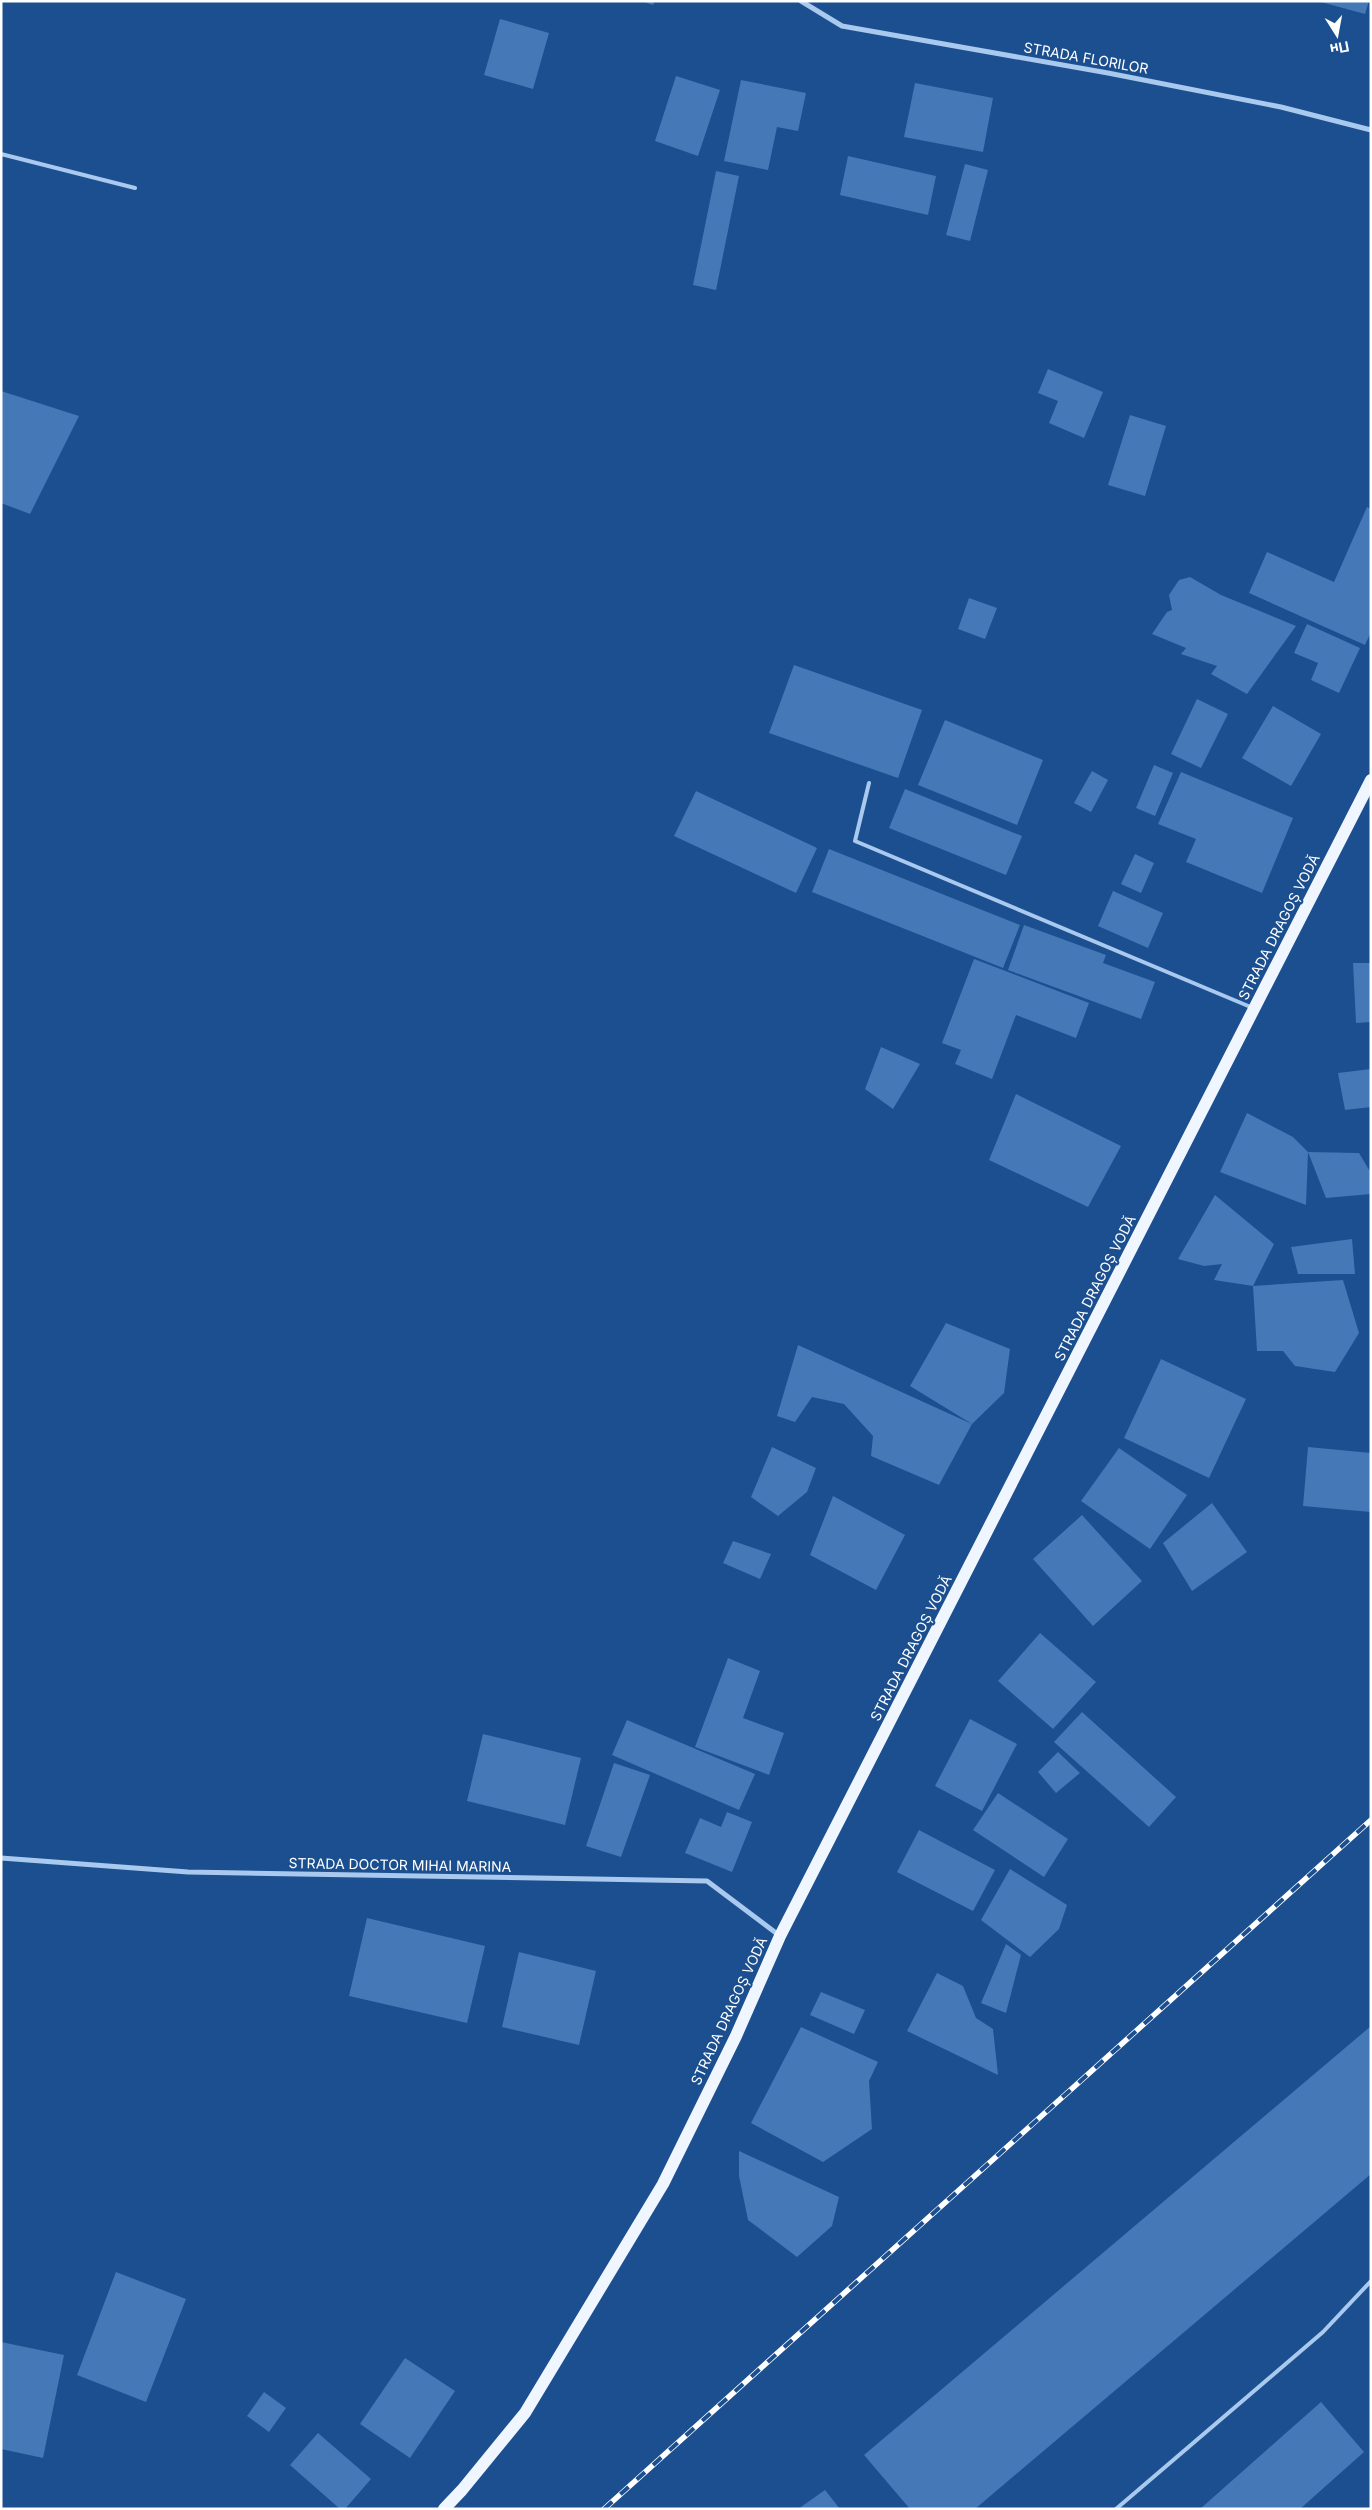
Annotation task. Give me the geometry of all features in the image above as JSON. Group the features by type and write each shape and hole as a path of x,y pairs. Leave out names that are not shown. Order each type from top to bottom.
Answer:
{"main road":[{"name":"STRADA DRAGOȘ VODĂ","path":"444,2509 462,2490 525,2413 663,2184 736,2036 780,1936 1371,780"}],"street":[{"name":"STRADA FLORILOR","path":"801,1 842,26 1108,73 1281,107 1371,130"},
{"name":"STRADA DOCTOR MIHAI MARINA","path":"1,1858 188,1872 706,1880 780,1936"}],"lane":[{"path":"1,154 135,188"},
{"path":"869,783 855,841 1255,1009"},
{"path":"1116,2509 1323,2332 1371,2281"}],"building":[{"path":"641,1 655,1 653,5"},
{"path":"1317,1 1369,1 1365,14"},
{"path":"500,19 549,33 533,89 484,75"},
{"path":"676,76 720,90 698,156 655,141"},
{"path":"741,80 806,93 798,131 777,127 768,170 724,161"},
{"path":"915,83 993,98 983,152 904,137"},
{"path":"848,156 936,176 928,215 840,195"},
{"path":"965,164 988,170 970,241 946,235"},
{"path":"716,171 739,176 716,290 693,285"},
{"path":"1048,369 1103,392 1084,438 1049,423 1058,401 1038,393"},
{"path":"1,391 79,416 30,514 1,503"},
{"path":"1130,415 1166,426 1145,496 1108,485"},
{"path":"1367,507 1371,509 1371,632 1365,645 1249,593 1267,552 1334,582"},
{"path":"1190,577 1221,595 1296,626 1247,694 1211,674 1217,666 1181,654 1186,648 1152,634 1167,612 1172,610 1169,595 1179,580"},
{"path":"969,598 997,608 985,639 958,629"},
{"path":"1307,624 1360,648 1339,693 1311,680 1318,663 1294,653"},
{"path":"794,665 922,710 898,778 769,733"},
{"path":"1197,699 1228,714 1201,768 1171,754"},
{"path":"1273,706 1321,734 1291,786 1242,758"},
{"path":"945,720 1043,760 1017,825 918,785"},
{"path":"1154,765 1173,773 1155,816 1136,808"},
{"path":"1092,771 1108,780 1091,812 1074,803"},
{"path":"1181,772 1293,818 1262,893 1186,862 1196,839 1158,824"},
{"path":"905,789 1022,836 1006,875 889,828"},
{"path":"696,791 817,848 796,893 674,836"},
{"path":"829,849 1020,925 1003,968 812,892"},
{"path":"1135,854 1154,863 1141,893 1121,884"},
{"path":"1113,891 1163,913 1148,948 1098,926"},
{"path":"1024,925 1106,955 1103,963 1155,982 1141,1019 1008,970"},
{"path":"974,959 1089,1003 1076,1038 1016,1015 992,1079 955,1064 961,1050 942,1043"},
{"path":"1353,963 1371,963 1371,1022 1356,1023"},
{"path":"881,1047 920,1064 893,1109 865,1089"},
{"path":"1371,1069 1371,1107 1345,1110 1338,1073"},
{"path":"1016,1094 1121,1146 1088,1207 989,1160"},
{"path":"1247,1113 1293,1137 1308,1152 1306,1205 1220,1172"},
{"path":"1308,1152 1359,1153 1371,1173 1371,1194 1326,1198"},
{"path":"1215,1195 1274,1244 1253,1286 1214,1280 1222,1264 1204,1266 1178,1259"},
{"path":"1352,1239 1355,1274 1298,1274 1291,1247"},
{"path":"1343,1280 1359,1333 1335,1372 1295,1366 1283,1351 1257,1351 1253,1286"},
{"path":"946,1323 1010,1349 1004,1393 972,1424 910,1386"},
{"path":"798,1345 972,1424 939,1485 871,1456 873,1436 844,1404 812,1397 795,1422 777,1416"},
{"path":"1161,1359 1246,1399 1209,1478 1124,1438"},
{"path":"772,1447 816,1468 807,1492 778,1516 751,1497"},
{"path":"1308,1447 1371,1453 1371,1512 1303,1506"},
{"path":"1119,1448 1187,1495 1150,1549 1081,1501"},
{"path":"833,1496 905,1535 876,1590 810,1555"},
{"path":"1212,1503 1247,1552 1192,1591 1163,1543"},
{"path":"1082,1515 1142,1581 1093,1626 1033,1559"},
{"path":"733,1541 771,1554 760,1579 723,1563"},
{"path":"1040,1633 1096,1682 1053,1729 998,1681"},
{"path":"728,1658 760,1671 743,1718 784,1733 769,1775 695,1747"},
{"path":"1082,1712 1176,1797 1149,1827 1054,1742"},
{"path":"970,1719 1017,1744 982,1811 935,1786"},
{"path":"627,1720 755,1774 739,1810 612,1755"},
{"path":"483,1734 581,1758 565,1825 467,1801"},
{"path":"1058,1752 1080,1773 1056,1793 1038,1772"},
{"path":"614,1763 650,1775 621,1857 586,1846"},
{"path":"998,1793 1068,1839 1044,1877 973,1830"},
{"path":"727,1812 752,1822 732,1872 685,1853 700,1818 721,1827"},
{"path":"919,1830 995,1870 973,1911 897,1872"},
{"path":"1010,1869 1067,1905 1059,1929 1030,1957 981,1920"},
{"path":"367,1918 485,1946 467,2023 349,1996"},
{"path":"1006,1944 1021,1955 1006,2013 981,2003"},
{"path":"519,1952 596,1971 579,2045 502,2027"},
{"path":"937,1973 963,1986 976,2018 993,2029 998,2075 907,2031"},
{"path":"821,1992 865,2010 854,2034 810,2015"},
{"path":"1371,2026 1371,2174 975,2509 910,2509 864,2455"},
{"path":"801,2027 878,2062 869,2081 872,2129 823,2162 751,2123"},
{"path":"739,2151 839,2197 832,2226 797,2257 748,2220 739,2176"},
{"path":"116,2272 186,2299 146,2402 77,2375"},
{"path":"1,2342 64,2355 43,2458 1,2449"},
{"path":"405,2358 455,2391 410,2458 360,2424"},
{"path":"264,2392 286,2408 269,2432 247,2416"},
{"path":"1321,2402 1364,2452 1300,2509 1200,2509"},
{"path":"318,2433 371,2479 345,2509 340,2509 290,2465"},
{"path":"825,2490 840,2509 798,2509"}],"railway":[{"path":"604,2509 1371,1820"}]}
